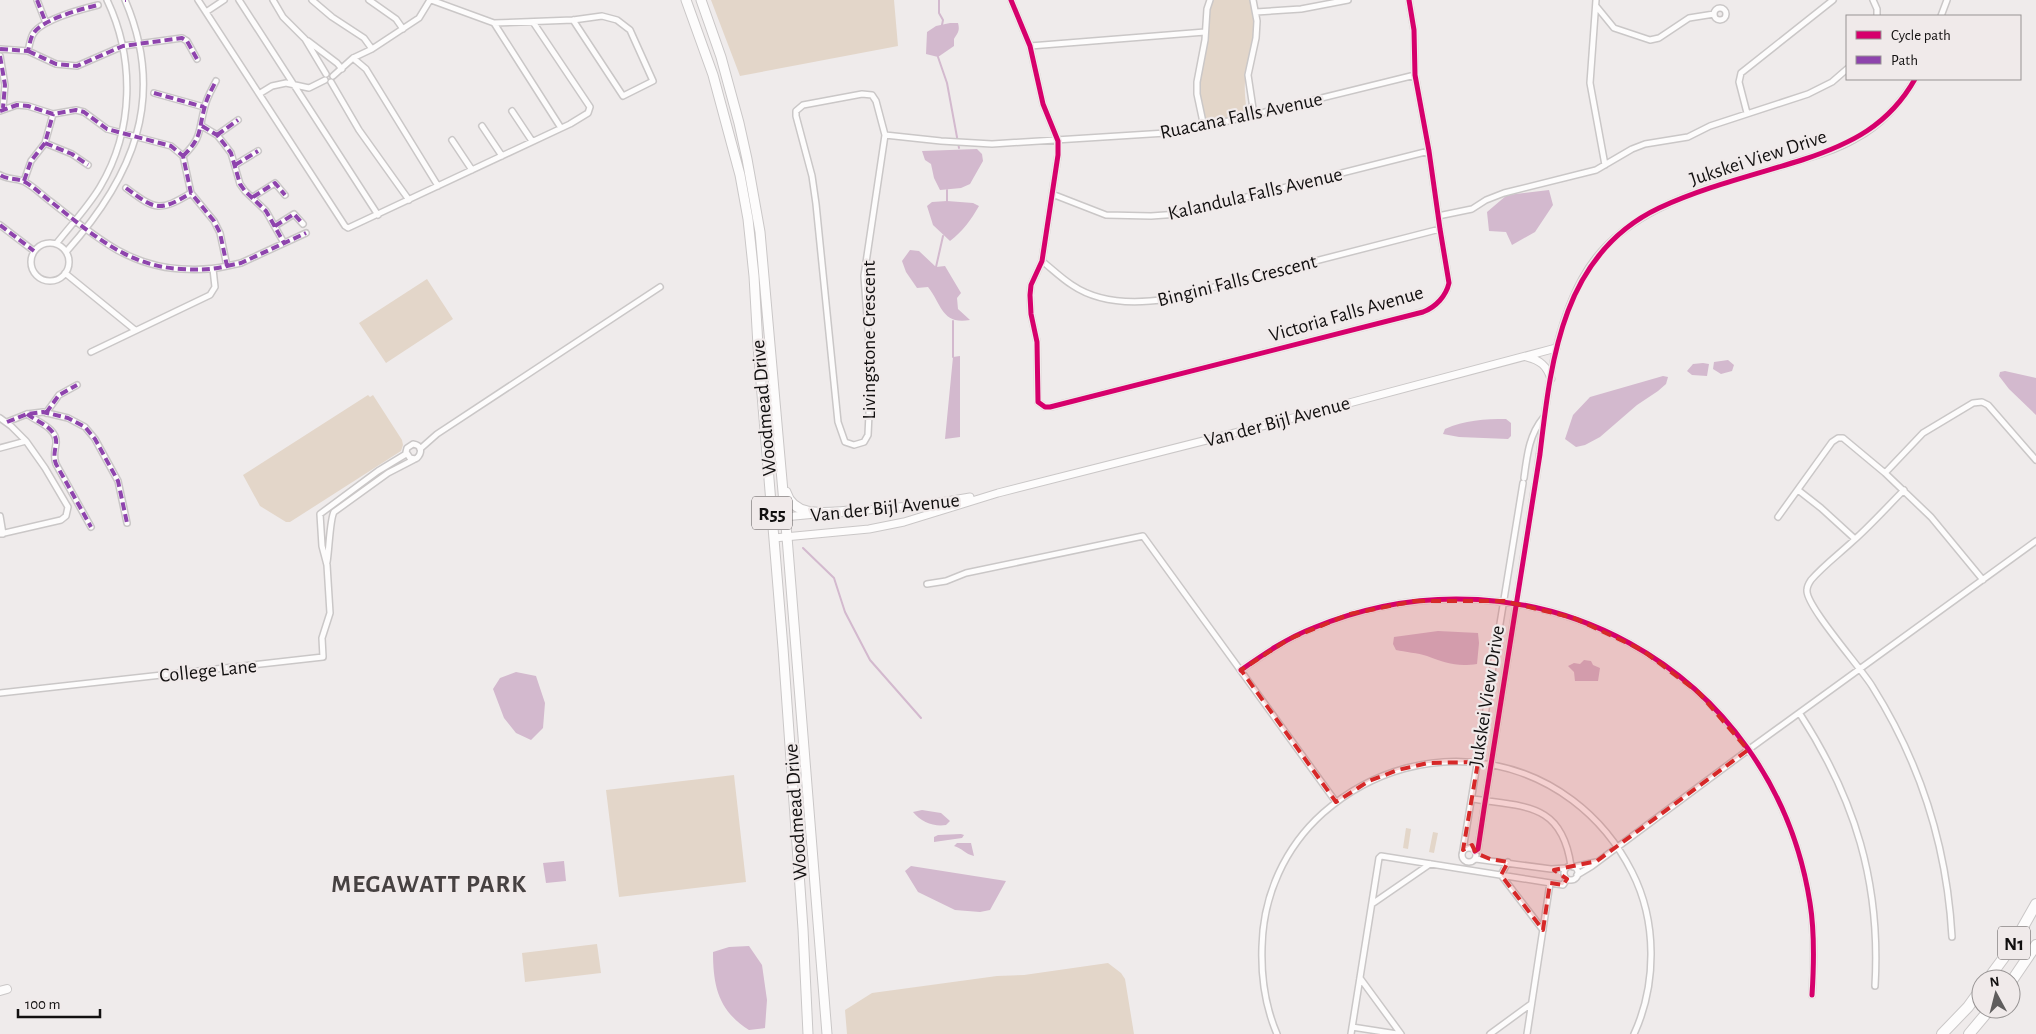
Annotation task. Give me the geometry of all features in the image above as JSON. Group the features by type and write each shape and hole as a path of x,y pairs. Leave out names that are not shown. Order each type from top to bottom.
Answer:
{"highway":[{"name":"N1","path":"1995,969 2011,948 2036,904"},
{"name":"N1","path":"2020,969 2036,945"},
{"path":"1942,1034 1971,1003"},
{"path":"1969,1034 1982,1019"}],"main road":[{"name":"Woodmead Drive","path":"686,0 713,75 740,175 748,219 754,276 803,929 808,1034"},
{"name":"Woodmead Drive","path":"701,0 721,57 739,123 754,193 762,256 787,537 827,1034"},
{"path":"782,480 788,498 801,509 814,512 850,512"}],"street":[{"path":"37,0 46,23"},
{"path":"56,244 100,187 110,168 125,119 128,89 123,46 120,32 107,0"},
{"path":"66,252 87,229 116,186 125,170 137,137 143,86 139,43 125,0"},
{"path":"198,0 345,226 351,227 582,118 588,113 590,107 533,22"},
{"path":"206,12 224,0"},
{"path":"238,0 378,215"},
{"path":"273,0 283,16 306,39 342,69"},
{"path":"312,0 332,17 364,38 372,49"},
{"path":"369,0 396,19 403,29"},
{"path":"259,94 278,84 286,83 309,88 329,78 353,58 372,49 422,15 431,0 494,23 572,20 602,16 618,20 630,30 653,81 623,96 572,20"},
{"path":"1011,0 1030,46 1043,104 1058,141 1058,155 1042,261"},
{"path":"1204,127 1197,94 1197,82 1207,9 1210,0"},
{"path":"1253,0 1256,12 1256,38 1248,75 1254,115"},
{"path":"1256,12 1300,9 1348,0"},
{"name":"Victoria Falls Avenue","path":"1042,261 1032,285 1030,303 1037,342 1038,402 1050,407 1428,310 1437,303 1450,283 1415,75 1414,30 1409,0"},
{"path":"1747,113 1738,82 1741,73 1833,0"},
{"path":"1873,0 1877,9 1877,15"},
{"path":"1941,15 1947,0"},
{"path":"1596,3 1590,84 1605,165"},
{"path":"1596,3 1614,28 1650,40 1659,38 1689,18 1714,14"},
{"path":"28,52 32,36 46,23 72,12 98,5"},
{"path":"494,23 561,128"},
{"path":"1030,46 1205,32"},
{"path":"0,49 28,52 56,64 77,66 123,46 182,38 187,41 197,59"},
{"path":"306,39 359,130 408,200"},
{"path":"0,56 5,85 2,109 17,105 28,106 53,114 69,110 84,112 102,127 166,143 183,156 191,192 217,227 222,240 226,266"},
{"path":"353,58 366,69 438,186"},
{"path":"1438,216 1472,209 1486,200 1504,193 1588,173 1639,146 1688,137 1710,126 1821,88 1846,70"},
{"name":"Ruacana Falls Avenue","path":"885,135 992,144 1166,133 1204,127 1415,75"},
{"name":"Jukskei View Drive","path":"1472,871 1478,849 1556,348 1564,317 1582,278 1598,256 1618,234 1643,217 1677,200 1819,154 1854,140 1887,115 1914,80"},
{"path":"183,156 194,144 202,126 204,107 216,81"},
{"path":"154,93 204,107"},
{"name":"Livingstone Crescent","path":"862,94 872,95 876,101 885,135 864,276 871,370 868,435 864,442 854,445 845,442 838,422 816,204 812,176 796,111 803,105 862,94"},
{"path":"512,111 532,141"},
{"path":"24,181 31,161 44,143 53,114"},
{"path":"217,135 238,120"},
{"path":"202,126 217,135 231,153 240,184 245,192 253,197 266,211 284,244"},
{"path":"482,126 502,156"},
{"path":"452,140 472,170"},
{"path":"44,143 67,151 88,165"},
{"path":"235,165 258,151"},
{"name":"Kalandula Falls Avenue","path":"1052,194 1106,215 1150,216 1179,214 1429,151"},
{"path":"0,175 24,181 117,250 147,263 169,268 213,269 241,263 306,233"},
{"path":"253,197 275,183 285,195"},
{"path":"126,188 147,203 158,207 169,205 191,192"},
{"path":"275,226 294,214 303,224"},
{"path":"0,224 34,251"},
{"name":"Bingini Falls Crescent","path":"1042,261 1081,291 1096,297 1143,303 1166,299 1440,229"},
{"path":"46,243 56,244 66,252 68,266 65,273 56,280 49,281 37,276 31,264 34,251 46,243"},
{"path":"91,352 210,295 215,287 213,269"},
{"path":"65,273 135,330"},
{"path":"420,449 417,445 410,445 407,448 406,454 414,459 419,456 420,449 437,434 660,288"},
{"name":"Van der Bijl Avenue","path":"774,538 883,526 998,493 1274,423 1556,348"},
{"path":"1525,357 1540,362 1548,370 1551,379"},
{"path":"46,413 59,395 77,385"},
{"path":"1885,473 1917,438 1965,407 1978,402 1988,405 2036,460"},
{"path":"7,422 27,414 46,413 68,418 85,427 95,439 118,481 127,523"},
{"path":"27,414 55,435 54,460 91,527"},
{"name":"Jukskei View Drive","path":"1463,850 1528,452 1534,430 1544,417"},
{"path":"0,418 7,422 26,441 67,504 67,513 61,520 2,534 0,516"},
{"path":"1778,517 1832,442 1838,438 1843,438 1904,490 1941,528 1983,580"},
{"path":"0,448 26,441"},
{"path":"1528,452 1540,454"},
{"name":"College Lane","path":"327,565 322,546 320,514 378,471 406,454"},
{"name":"College Lane","path":"0,693 323,657 322,638 330,613 327,565 331,516 388,473 414,459"},
{"path":"1798,490 1855,539"},
{"path":"1904,490 1855,539 1812,578 1806,595 1815,612 1861,669 1900,737 1928,803 1944,872 1952,937"},
{"path":"1522,491 1534,493"},
{"name":"Van der Bijl Avenue","path":"772,518 929,504 998,493"},
{"path":"927,584 946,581 966,573 1143,536 1336,802"},
{"path":"1551,869 1573,880 1577,875 2036,541"},
{"path":"1242,670 1265,653 1296,636 1331,621 1358,612 1431,599 1504,600 1539,607 1593,625 1642,650 1680,677 1717,711 1748,750 1782,809 1802,866 1812,926 1814,944 1812,995"},
{"path":"1800,714 1835,774 1859,836 1872,900 1876,940 1875,986"},
{"path":"1277,1034 1265,994 1261,961 1262,932 1270,893 1287,857 1299,839 1336,802 1369,781 1398,770 1428,763 1478,762 1522,772 1560,791 1594,819 1618,846 1635,878 1641,894 1647,919 1650,945 1650,972 1647,989 1634,1034"},
{"path":"1351,1034 1379,858 1382,856 1563,885 1570,867 1568,850 1563,834 1547,815 1532,809 1472,799"},
{"path":"1462,869 1463,850 1469,848 1475,856 1551,869 1597,862"},
{"path":"1463,860 1468,863 1475,856"},
{"path":"1501,875 1508,862"},
{"path":"1372,904 1430,864"},
{"path":"1570,867 1577,870 1577,875"},
{"path":"1501,875 1542,930"},
{"path":"1527,1034 1550,883"},
{"path":"1360,978 1401,1034"},
{"path":"1490,1034 1532,1004"},
{"path":"1352,1027 1397,1034"}],"highlighted area":[{"path":"1415,601 1504,601 1574,618 1642,650 1699,693 1748,750 1597,861 1554,870 1567,879 1563,885 1550,883 1543,930 1501,875 1508,862 1490,859 1476,853 1472,845 1463,850 1478,762 1428,763 1398,770 1369,781 1336,802 1241,670 1289,639 1350,614"}],"shaded area":[{"path":"711,0 894,0 898,46 740,76"},
{"path":"1213,0 1251,0 1254,11 1255,32 1245,82 1247,114 1206,125 1198,89 1209,26 1209,9"},
{"path":"958,23 959,26 954,39 954,46 938,57 926,54 927,32 936,26"},
{"path":"977,149 982,154 983,161 970,184 961,188 940,190 934,178 931,164 925,160 922,151"},
{"path":"1549,190 1553,205 1535,232 1512,245 1506,232 1489,231 1487,212 1507,195"},
{"path":"932,202 973,203 979,206 966,225 950,241 933,225 927,206"},
{"path":"910,250 919,251 936,267 945,266 961,293 957,298 958,309 970,320 961,321 948,317 928,287 917,288 906,272 902,261"},
{"path":"427,279 453,319 386,363 359,323"},
{"path":"960,356 960,437 945,439 953,357"},
{"path":"1728,360 1734,365 1732,371 1721,374 1713,369 1714,362"},
{"path":"1693,364 1709,364 1707,376 1692,375 1687,371"},
{"path":"2005,371 2036,378 2036,415 2009,389 1999,376 2000,372"},
{"path":"1663,376 1668,377 1666,384 1637,405 1600,437 1585,445 1576,447 1565,439 1573,415 1590,397"},
{"path":"368,395 370,397 373,395 402,440 401,451 290,522 286,522 260,506 243,475"},
{"path":"1506,419 1511,423 1511,436 1508,439 1459,437 1443,434 1445,429 1467,422"},
{"path":"1438,631 1478,633 1477,664 1451,664 1423,655 1396,650 1393,644 1394,637"},
{"path":"1584,660 1591,661 1593,665 1600,668 1598,681 1575,681 1574,672 1568,666 1574,663 1580,664"},
{"path":"516,672 536,676 545,703 543,728 531,740 516,733 504,718 493,689 500,678"},
{"path":"734,775 746,882 619,897 606,790"},
{"path":"922,810 941,813 950,821 946,825 928,823 920,819 913,812"},
{"path":"1406,828 1411,829 1408,849 1403,848"},
{"path":"1433,832 1438,833 1434,853 1429,852"},
{"path":"938,835 964,835 962,838 934,842 934,837"},
{"path":"957,843 971,843 974,856 954,846"},
{"path":"564,861 566,881 546,883 543,863"},
{"path":"911,866 1006,881 990,910 980,912 955,910 918,892 905,871"},
{"path":"597,944 601,973 525,982 522,953"},
{"path":"749,946 762,965 767,1000 765,1028 749,1030 739,1023 724,1006 716,987 713,952 729,947"},
{"path":"1108,963 1121,973 1125,979 1134,1034 847,1034 845,1010 872,993"}],"waterway":[{"path":"939,0 939,13 943,20 942,25"},
{"path":"938,57 947,83 959,148"},
{"path":"947,190 947,201"},
{"path":"936,267 943,236"},
{"path":"953,321 953,357"},
{"path":"803,548 834,578 845,612 870,660 921,718"}],"marked path":[{"path":"37,0 46,23"},
{"path":"0,49 28,51 32,36 43,25 61,16 98,5"},
{"path":"28,51 56,64 77,66 123,46 182,38 187,41 197,59"},
{"path":"0,56 5,85 3,108"},
{"path":"183,156 197,138 206,103 216,81"},
{"path":"154,93 204,107"},
{"path":"0,111 17,105 28,106 53,114 76,110 84,112 107,129 171,146 183,156 191,193 214,221 220,233 227,266 198,270 161,267 143,262 126,255 95,236 28,184 0,175"},
{"path":"24,181 31,161 45,143 53,114"},
{"path":"217,135 238,120"},
{"path":"202,126 217,135 231,153 240,184 266,211 284,243"},
{"path":"45,143 72,154 88,165"},
{"path":"235,165 258,151"},
{"path":"253,197 275,183 285,195"},
{"path":"126,188 157,206 171,204 191,193"},
{"path":"275,226 294,214 303,224"},
{"path":"0,225 34,251"},
{"path":"227,266 241,263 306,233"},
{"path":"46,413 59,395 77,385"},
{"path":"7,422 27,414 43,412 68,418 85,427 95,439 118,481 127,523"},
{"path":"27,414 46,426 54,434 56,438 54,456 56,464 91,527"}],"cycle path":[{"path":"1011,0 1030,46 1043,104 1058,141 1058,155 1042,261 1031,285 1030,295 1031,314 1037,342 1038,402 1045,407 1423,312 1440,301 1449,283 1429,151 1415,75 1414,30 1409,0"},
{"path":"1475,851 1478,849 1550,382 1557,347 1567,313 1582,281 1601,253 1626,228 1659,208 1711,188 1802,160 1837,147 1881,121 1905,95 1914,80"},
{"path":"1241,670 1303,632 1396,604 1478,600 1557,613 1630,643 1694,689 1748,748 1787,820 1810,903 1814,949 1812,995"}],"district":[{"name":"MEGAWATT PARK","path":"429,883"}]}
